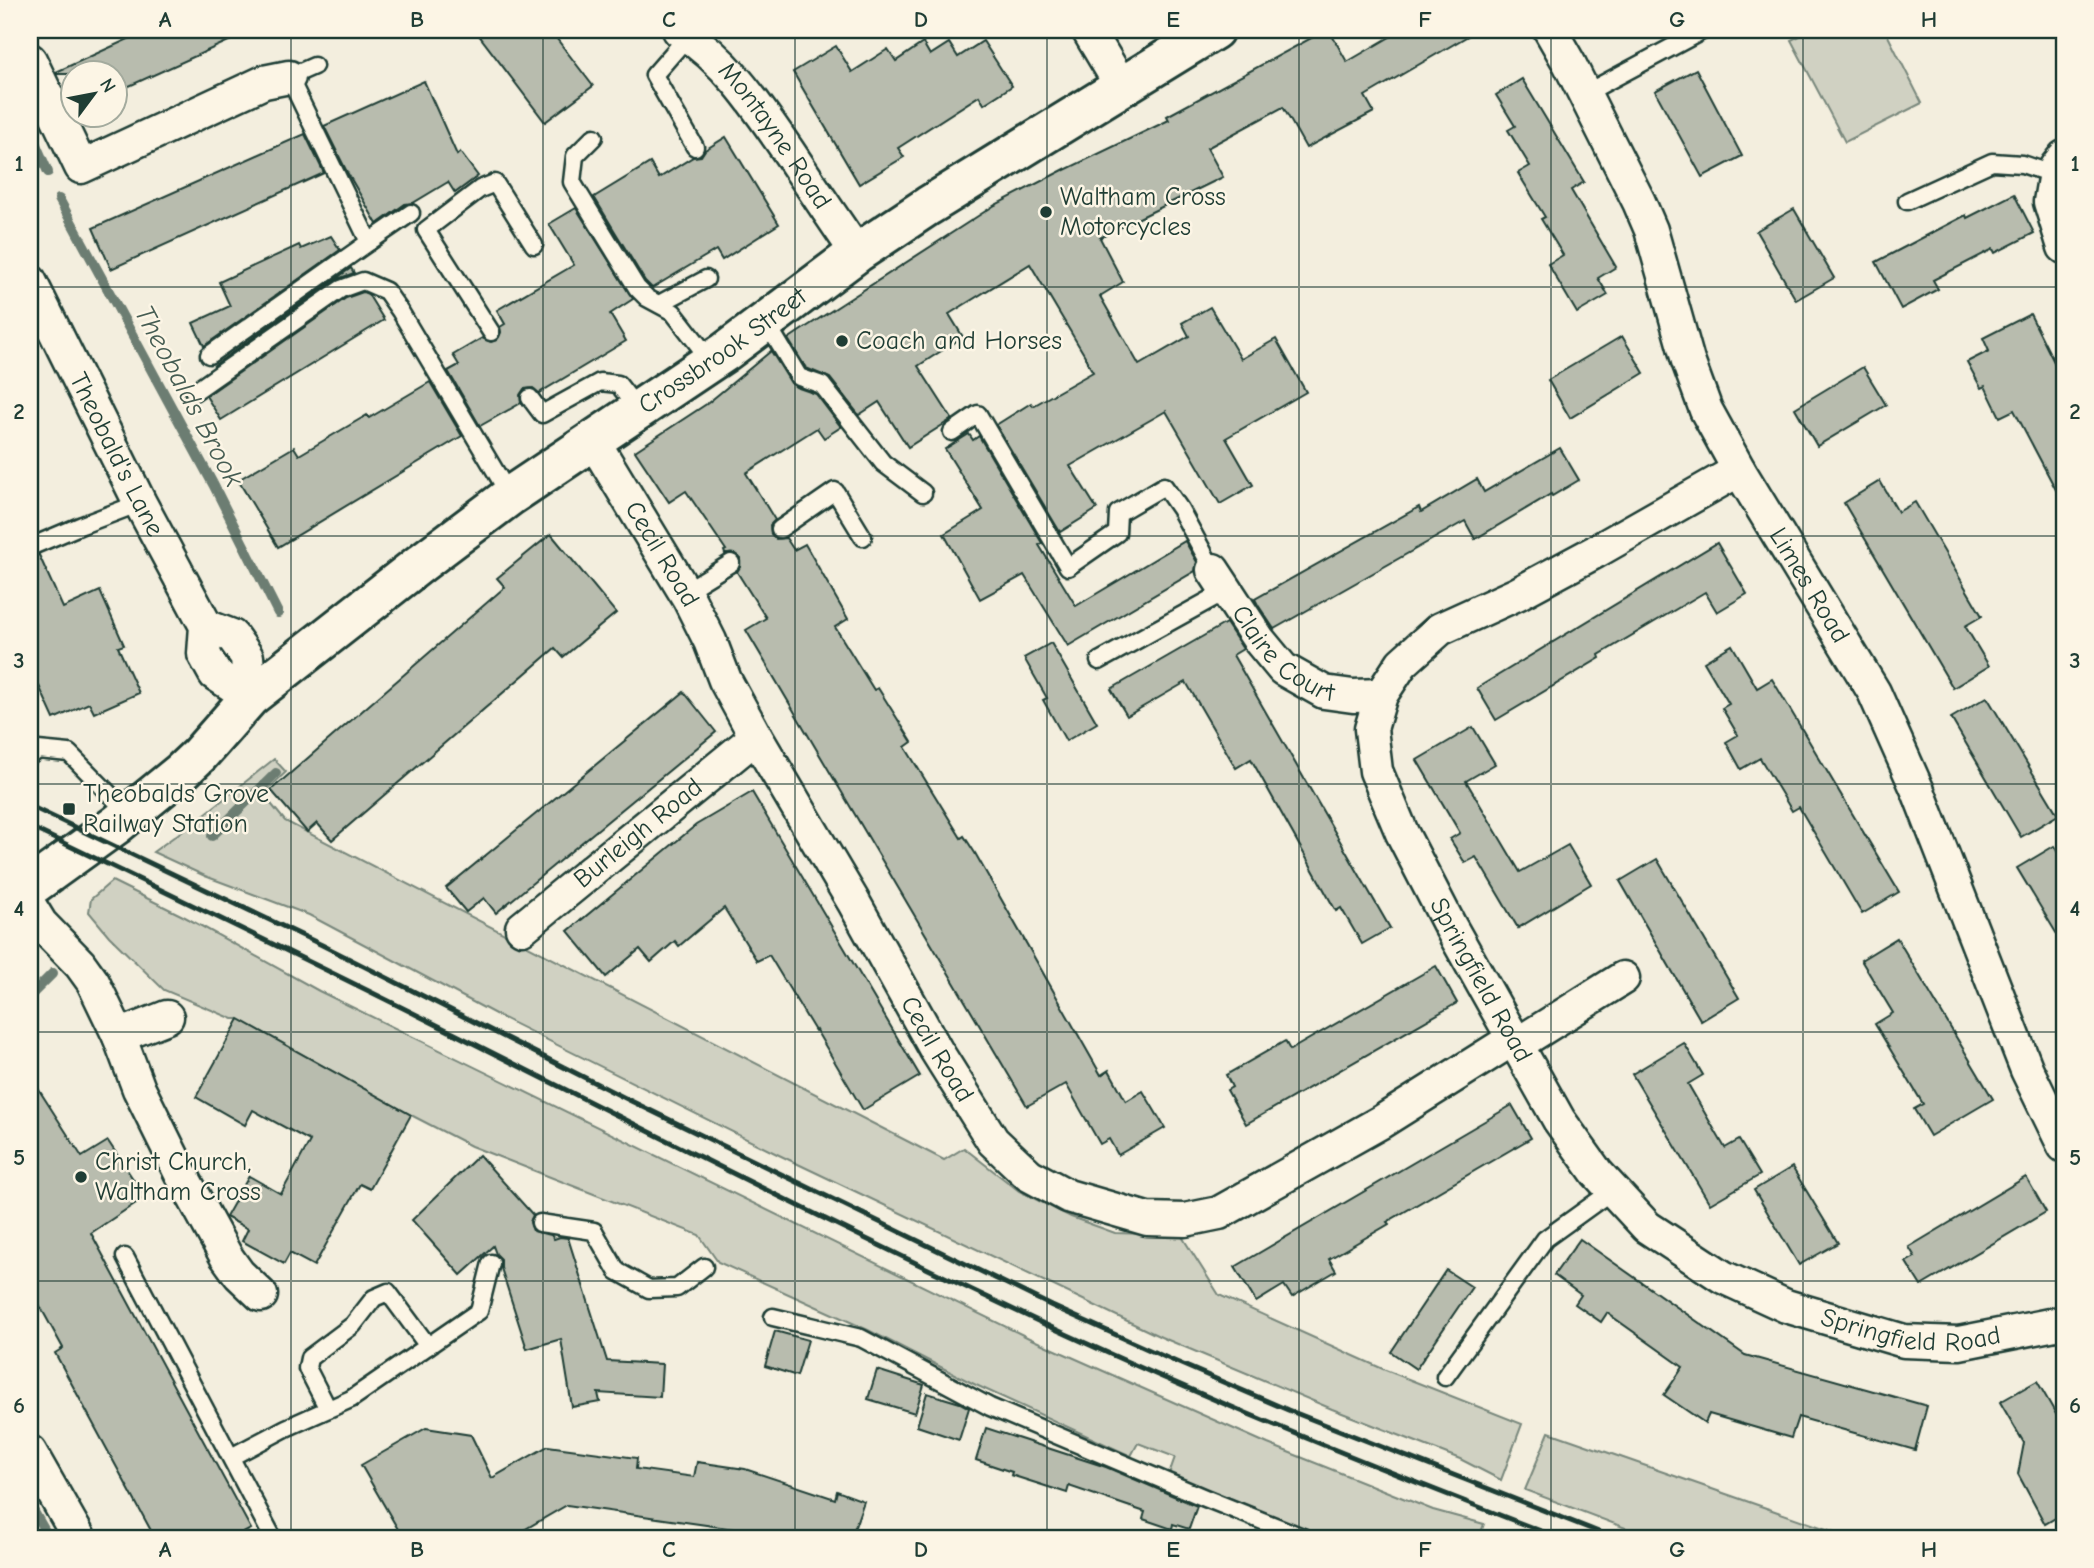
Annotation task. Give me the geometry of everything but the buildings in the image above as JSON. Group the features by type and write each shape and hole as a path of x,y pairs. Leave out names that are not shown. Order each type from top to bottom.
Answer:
{"main road":[{"name":"Crossbrook Street","path":"30,887 181,772 250,697 510,496 711,361 857,253 1004,157 1214,30"}],"street":[{"path":"1088,30 1122,86"},
{"name":"Limes Road","path":"1550,30 1651,230 1688,361 1706,410 1739,470 1874,692 1918,791 2027,1070 2064,1146"},
{"name":"Montayne Road","path":"684,33 711,53 736,80 761,112 857,253"},
{"path":"30,60 80,167 264,82 301,72"},
{"path":"2059,166 2050,202 2064,247"},
{"name":"Theobald's Lane","path":"30,281 140,503 206,626 204,654 215,674 250,697"},
{"name":"Cecil Road","path":"594,442 684,592 710,642 725,680 756,737 853,901 936,1050 993,1141 1029,1175 1068,1196 1147,1219 1185,1220 1219,1213 1381,1122 1623,978"},
{"name":"Springfield Road","path":"1739,470 1517,594 1440,629 1402,663 1381,695 1371,729 1376,771 1402,833 1450,926 1559,1120 1597,1173 1647,1227 1723,1277 1786,1306 1904,1341 1959,1343 2063,1320"},
{"name":"Claire Court","path":"1219,581 1259,640 1283,669 1324,692 1353,696 1381,695"},
{"name":"Burleigh Road","path":"522,928 756,737"},
{"path":"30,906 41,925 80,964 93,982 119,1036 139,1089 226,1256 239,1274 261,1294"},
{"path":"119,1036 167,1017"},
{"path":"32,1460 79,1538"}],"lane":[{"path":"1584,94 1703,30"},
{"path":"684,33 654,75 695,147"},
{"path":"301,72 369,242"},
{"path":"594,137 575,156 572,182 637,288 647,298 673,312 711,361"},
{"path":"1907,201 1992,162 2059,166"},
{"path":"491,332 426,230 480,189 495,183 534,245"},
{"path":"209,355 411,213"},
{"path":"659,304 706,279"},
{"path":"194,392 341,289 363,281 386,290 401,311 510,496"},
{"path":"766,321 799,377 822,385 883,463 923,494"},
{"path":"530,398 542,414 600,382 618,384 639,411"},
{"path":"953,432 978,414 1068,567 1117,533 1118,513 1164,486 1180,509 1219,581 1099,661"},
{"path":"780,529 835,491 863,537"},
{"path":"30,547 140,503"},
{"path":"684,592 731,563"},
{"path":"30,756 38,750 69,753 129,814"},
{"path":"1445,1377 1545,1239 1613,1190"},
{"path":"540,1223 594,1231 617,1271 649,1289 677,1288 704,1267"},
{"path":"125,1257 273,1538"},
{"path":"231,1457 286,1428 351,1399 480,1311 491,1263"},
{"path":"328,1409 307,1368 309,1358 353,1325 374,1297 388,1292 428,1346"},
{"path":"773,1317 860,1338 990,1407 1305,1538"}],"shaded area":[{"path":"1813,30 1885,30 1922,103 1845,142 1791,40"},
{"path":"274,759 286,772 263,794 285,821 944,1160 964,1148 1019,1191 1071,1217 1115,1233 1181,1235 1219,1295 1383,1369 1522,1424 1501,1480 1460,1459 1161,1337 779,1155 499,1016 309,915 205,876 153,852"},
{"path":"112,881 185,917 319,991 1029,1338 1268,1444 1433,1510 1484,1524 1479,1538 1328,1538 1169,1474 1175,1457 1138,1443 1131,1456 976,1385 868,1330 718,1262 699,1235 471,1146 239,1019 233,1019 164,990 109,936 89,912 91,899"},
{"path":"1549,1432 1852,1538 1652,1538 1525,1490"}],"waterway":[{"name":"Theobalds Brook","path":"30,131 48,172"},
{"name":"Theobalds Brook","path":"59,199 213,484 278,613"},
{"name":"Theobalds Brook","path":"212,836 276,773"},
{"name":"Theobalds Brook","path":"30,996 53,973"},
{"name":"Theobalds Brook","path":"30,1505 49,1538"}],"railway":[{"path":"30,806 322,945 629,1100 1052,1306 1288,1410 1614,1538"},
{"path":"30,827 345,979 819,1216 1042,1323 1299,1435 1559,1538"}],"place":[{"name":"Waltham Cross Motorcycles","path":"1046,212"},
{"name":"Coach and Horses","path":"842,341"},
{"name":"Theobalds Grove Railway Station","path":"69,809"},
{"name":"Christ Church, Waltham Cross","path":"81,1177"}]}
